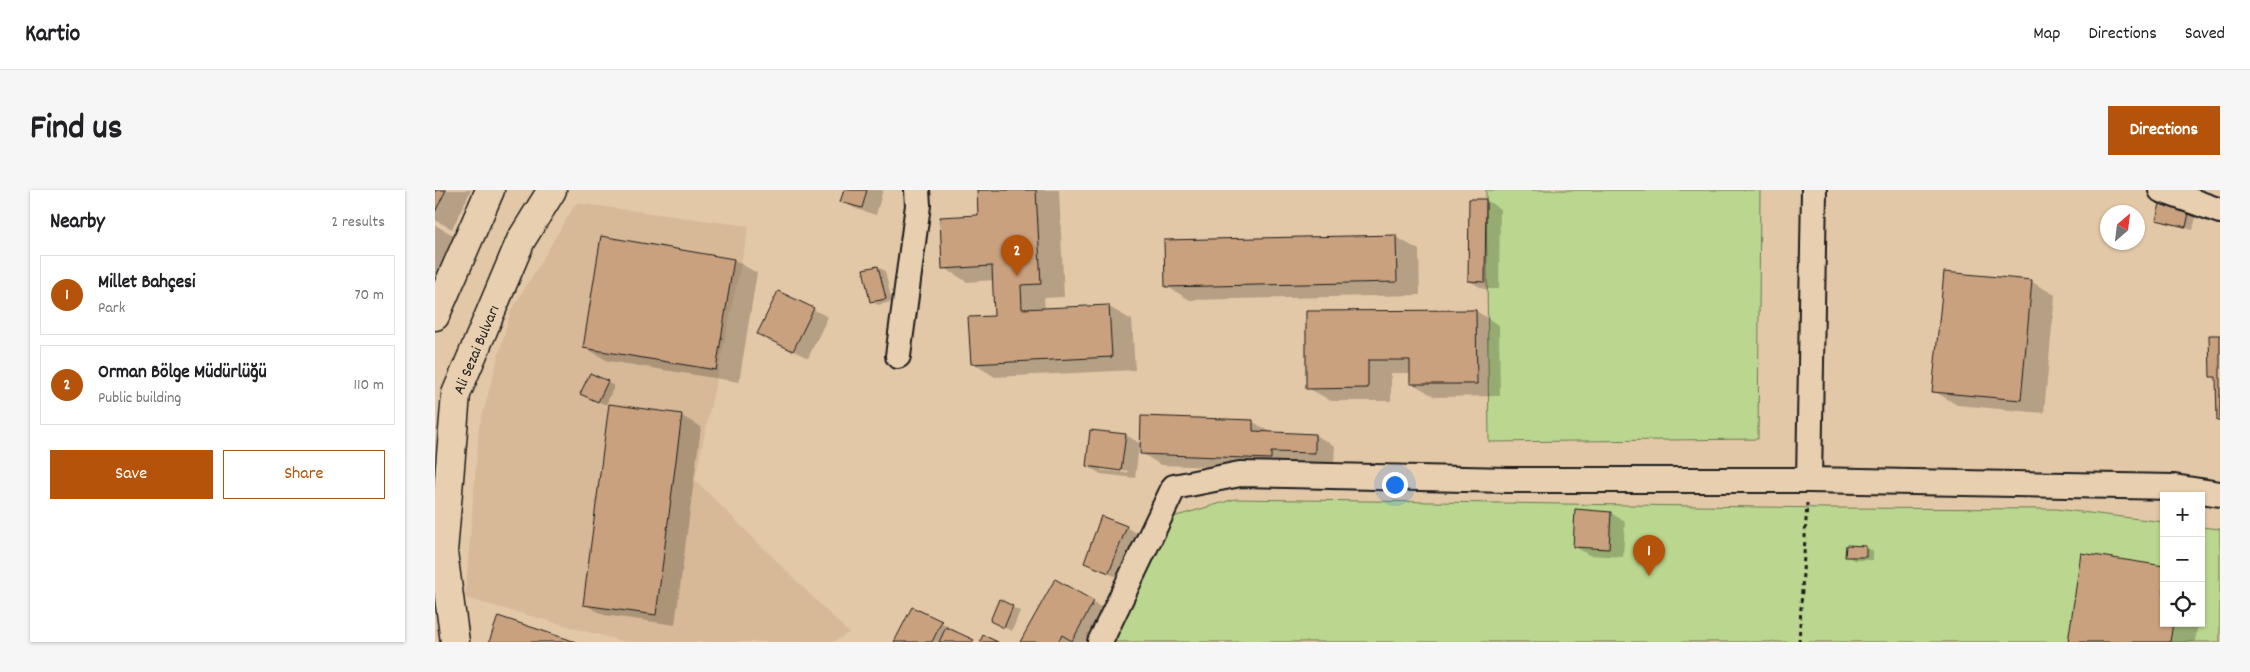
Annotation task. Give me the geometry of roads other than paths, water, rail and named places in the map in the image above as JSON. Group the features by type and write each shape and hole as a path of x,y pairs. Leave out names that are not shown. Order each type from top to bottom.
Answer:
{"main road":[{"path":"435,316 490,190"},
{"name":"Ali Sezai Bulvarı","path":"455,642 443,552 456,394 521,240 552,190"}],"street":[{"path":"898,356 918,204 917,190"},
{"path":"1809,480 1814,190"},
{"path":"2161,190 2220,210"},
{"path":"1100,642 1174,487 1240,474 1508,480 1809,480 2174,487 2220,494"}],"place":[{"name":"Orman Bölge Müdürlüğü","path":"1017,276"},
{"name":"Millet Bahçesi","path":"1649,576"}]}
